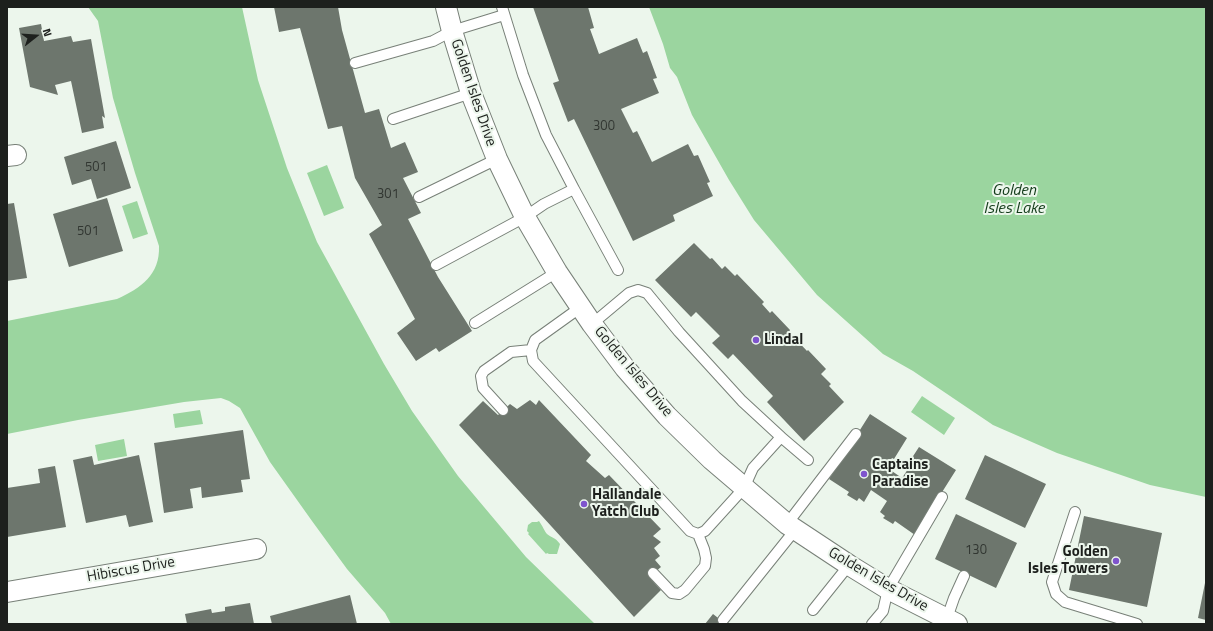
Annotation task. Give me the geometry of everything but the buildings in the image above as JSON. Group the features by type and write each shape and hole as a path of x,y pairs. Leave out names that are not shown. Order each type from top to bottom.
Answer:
{"street":[{"name":"Golden Isles Drive","path":"446,7 471,93 497,159 526,217 557,272 592,324 625,368 667,416 712,460 791,527 888,589 950,622"},
{"name":"Hibiscus Drive","path":"7,592 256,549"}],"lane":[{"path":"356,64 432,41 452,31 503,11 546,135 618,270"},
{"path":"392,119 471,93"},
{"path":"419,197 497,159"},
{"path":"436,265 526,217 544,204 574,189"},
{"path":"475,323 557,272"},
{"path":"592,324 629,293 638,290 647,293 679,332 742,401 808,460"},
{"path":"581,308 535,340 531,350 533,361 690,531 698,534 705,531 744,488 753,468 781,437"},
{"path":"503,410 483,388 481,376 484,371 511,352 531,350"},
{"path":"723,620 791,527 856,434"},
{"path":"872,624 883,611 888,589 942,497"},
{"path":"1075,512 1052,582 1056,594 1065,602 1137,624"},
{"path":"653,573 672,593 679,594 685,590 705,566 706,558 698,534"},
{"path":"813,610 849,565"},
{"path":"950,622 954,598 964,576"}],"water":[{"path":"88,7 242,7 258,80 287,168 317,242 384,364 412,411 458,476 526,557 595,624 391,624 385,613 347,569 270,462 240,408 221,398 184,402 7,434 7,321 117,299 134,290 147,279 156,265 158,256 159,246 135,173 113,98 98,21"},
{"name":"Golden Isles Lake","path":"649,7 1206,7 1206,497 1150,485 1057,453 993,425 913,371 883,354 817,295 754,220 692,115 677,77 670,68"},
{"path":"327,165 344,208 324,216 307,173"},
{"path":"137,201 148,234 133,239 122,206"},
{"path":"922,396 955,418 944,435 911,412"},
{"path":"200,410 203,424 175,428 173,414"},
{"path":"124,439 127,456 98,461 95,445"},
{"path":"539,521 547,534 560,544 557,554 546,554 528,534 528,525 532,522"}],"place":[{"name":"Lindal","path":"756,340"},
{"name":"Captains Paradise","path":"864,474"},
{"name":"Hallandale Yatch Club","path":"584,504"},
{"name":"Golden Isles Towers","path":"1116,561"}]}
